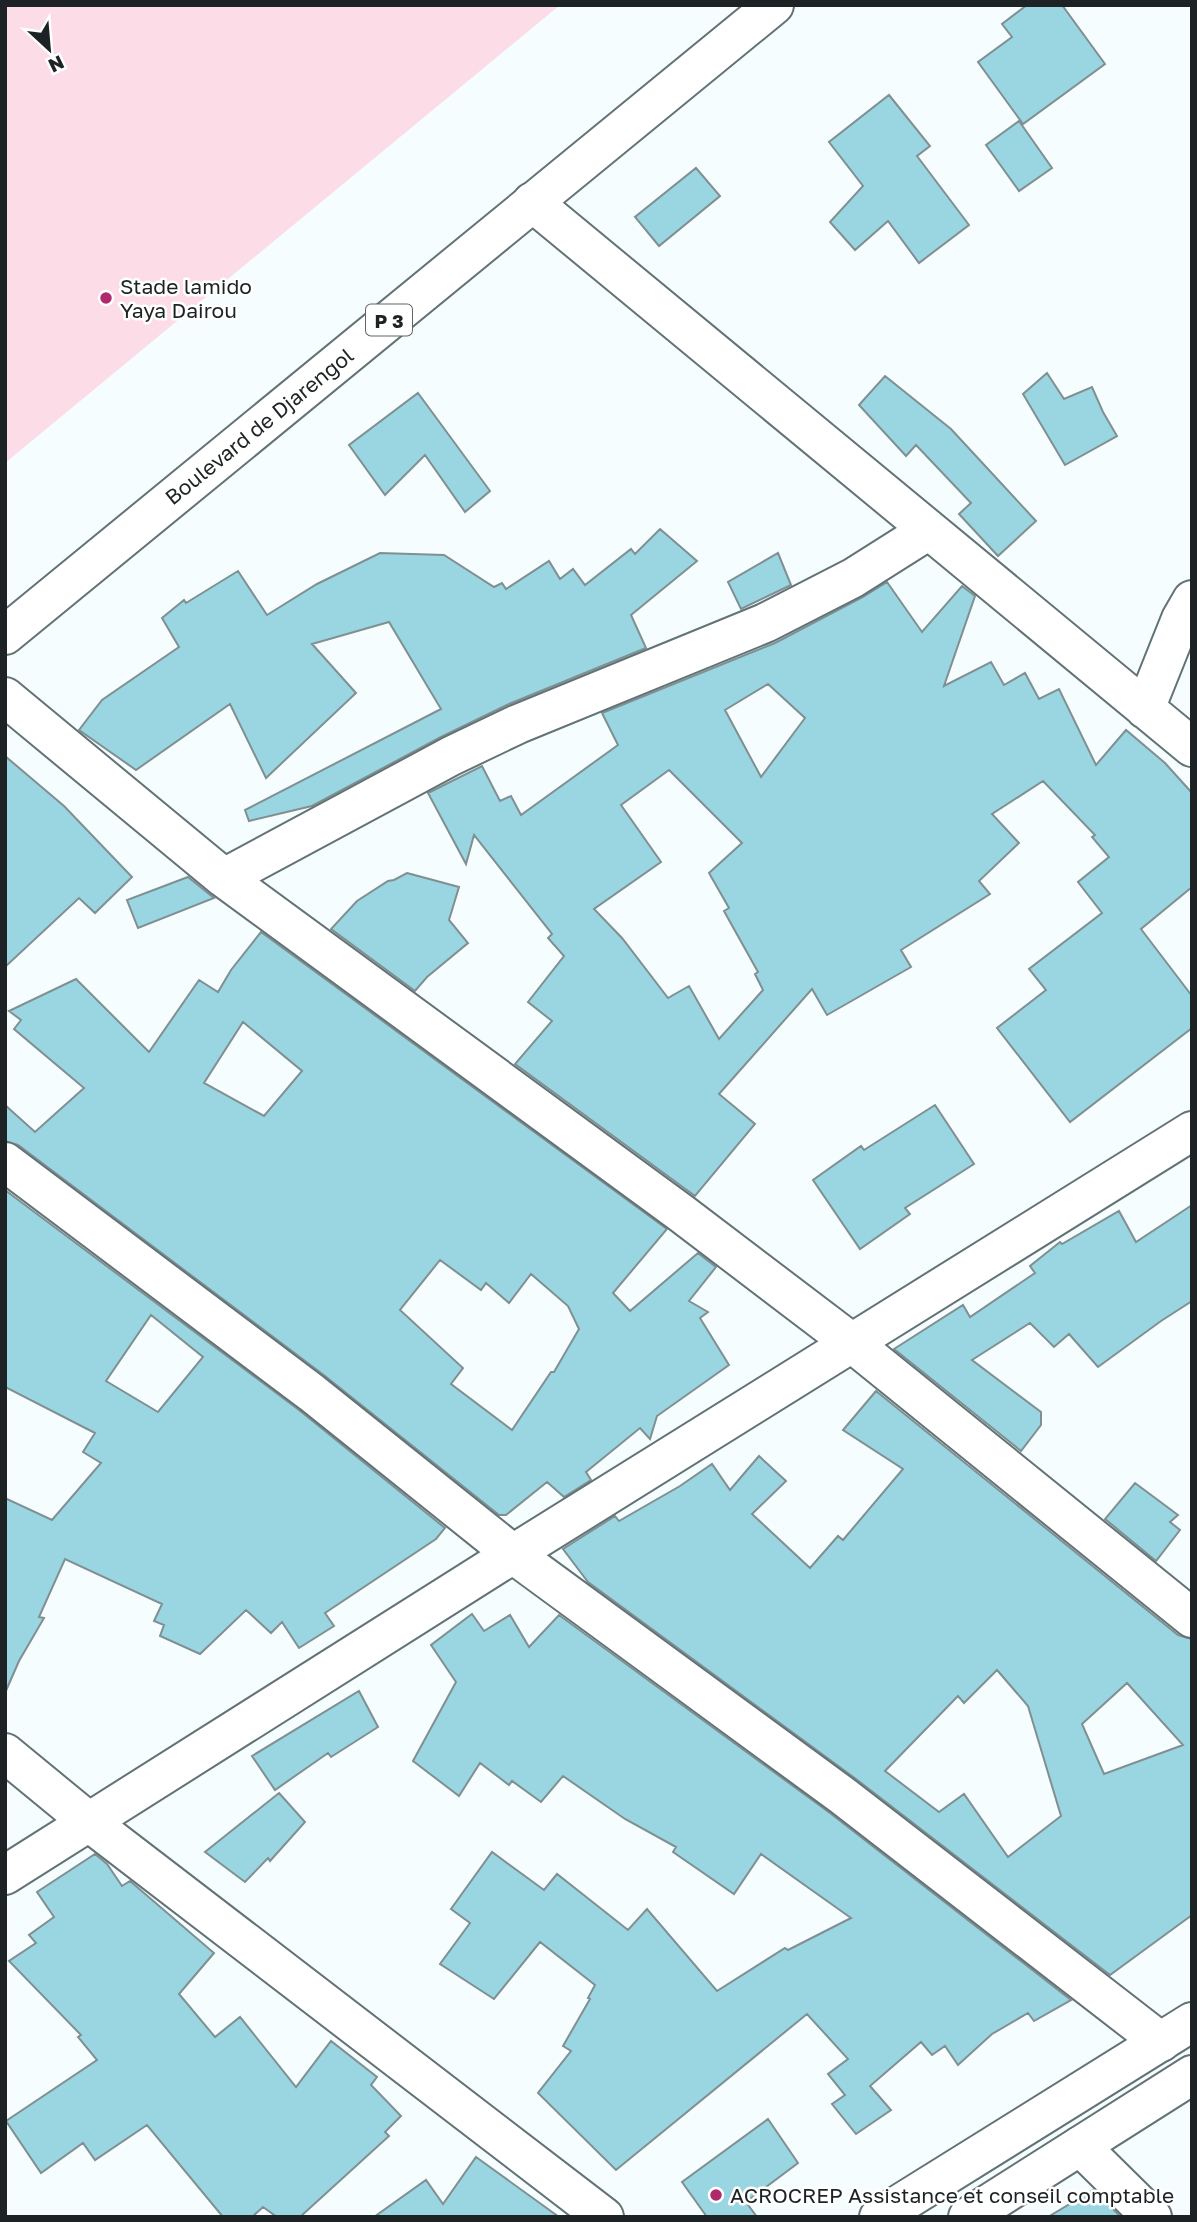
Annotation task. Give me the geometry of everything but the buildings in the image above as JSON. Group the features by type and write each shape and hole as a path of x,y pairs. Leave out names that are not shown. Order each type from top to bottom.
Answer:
{"street":[{"name":"Boulevard de Djarengol","path":"5,635 774,5"},
{"path":"531,202 1192,747"},
{"path":"225,878 451,756 517,724 765,623 853,578 929,530"},
{"path":"1145,709 1181,619 1192,600"},
{"path":"5,697 225,878 681,1213 852,1343 1192,1618"},
{"path":"5,1875 513,1554 1192,1131"},
{"path":"5,1162 312,1393 513,1554 843,1796 1176,2032 880,2217"},
{"path":"5,1753 89,1822 604,2217"},
{"path":"968,2217 1192,2075"},
{"path":"1080,2146 1152,2217"}],"shaded area":[{"name":"Stade lamido Yaya Dairou","path":"5,5 560,5 5,463"}],"place":[{"name":"Stade lamido Yaya Dairou","path":"106,298"},
{"name":"ACROCREP Assistance et conseil comptable","path":"716,2195"}]}
